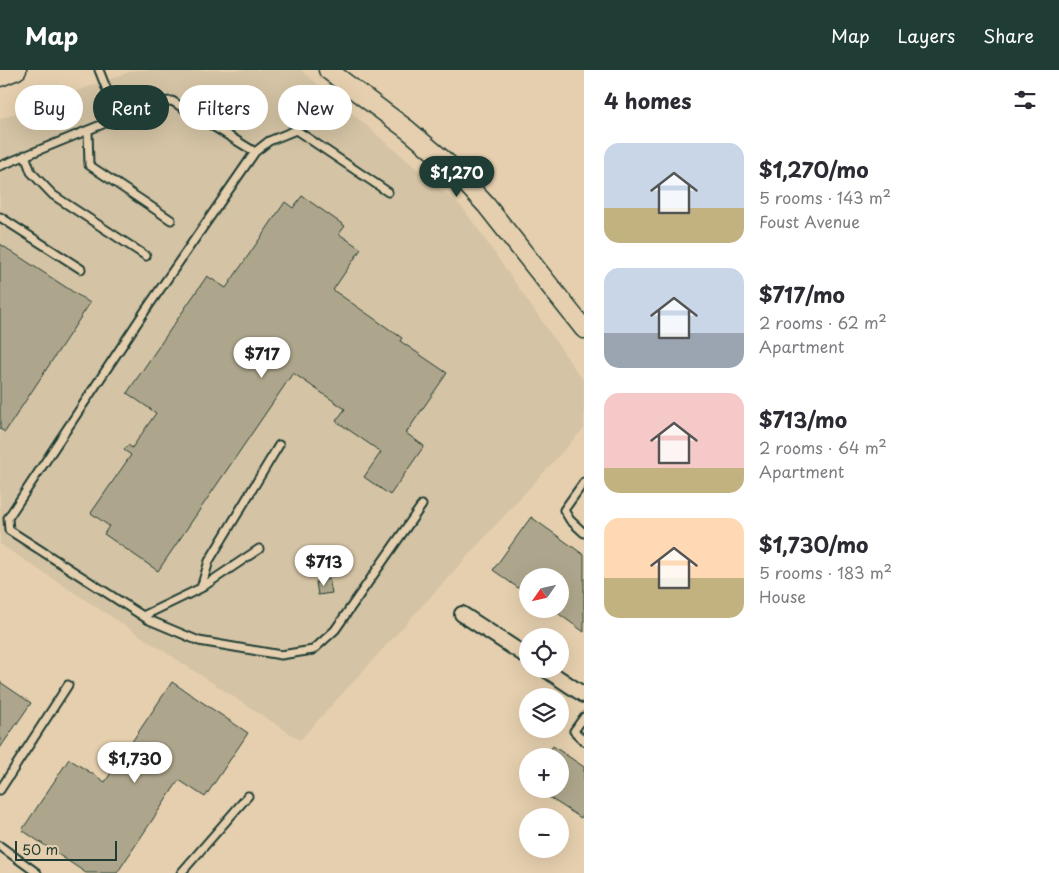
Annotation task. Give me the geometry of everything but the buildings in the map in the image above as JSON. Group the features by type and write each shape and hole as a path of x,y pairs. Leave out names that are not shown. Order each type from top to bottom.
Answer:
{"street":[{"path":"328,70 408,130 447,163 486,205 584,329"},
{"path":"462,614 519,651"},
{"path":"558,678 584,695"}],"lane":[{"path":"99,70 105,85"},
{"path":"169,102 172,102 255,152"},
{"path":"0,166 93,128"},
{"path":"88,130 88,165 171,220"},
{"path":"388,192 296,130 269,141 255,152 145,311 8,518 9,530 143,616 199,642 281,655 313,650 335,630 422,504"},
{"path":"26,155 31,172 53,195 146,256"},
{"path":"0,217 81,269"},
{"path":"201,588 209,560 279,445"},
{"path":"584,482 564,510 570,520 584,532"},
{"path":"143,616 201,588 260,549"},
{"path":"0,790 68,685"},
{"path":"584,716 574,731 584,741"},
{"path":"181,873 248,796"},
{"path":"0,846 37,873"}],"shaded area":[{"path":"135,70 301,70 319,85 278,85 278,130 352,130 352,113 463,208 584,382 584,428 300,740 0,544 0,119 15,114 15,130 83,130 83,89 93,85 93,130 169,130 169,85 94,85"}]}
